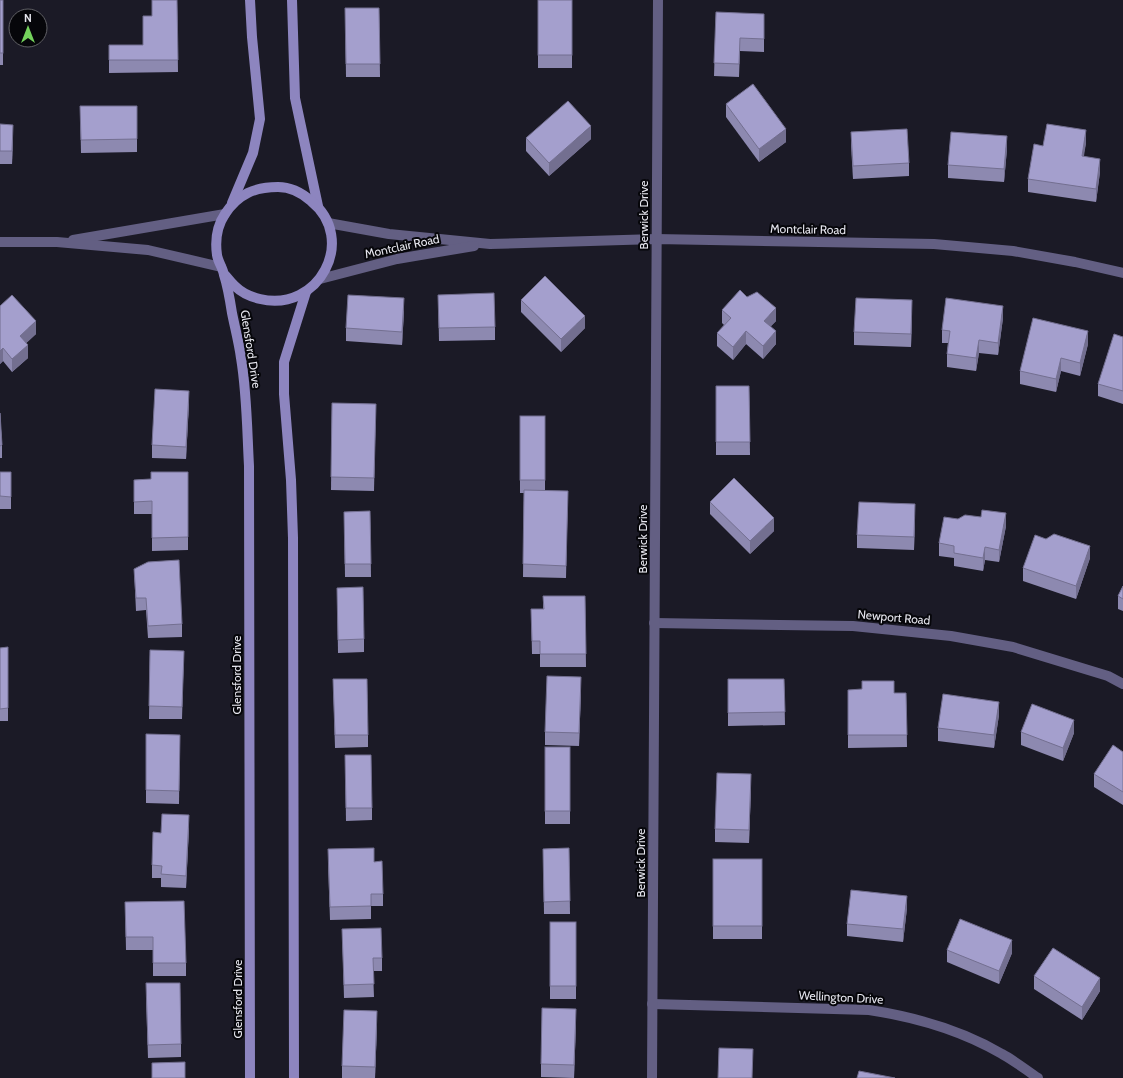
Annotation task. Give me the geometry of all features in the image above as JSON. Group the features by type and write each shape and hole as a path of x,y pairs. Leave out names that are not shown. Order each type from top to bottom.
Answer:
{"main road":[{"path":"250,0 260,119 253,153 232,204 221,220 216,238 217,256 223,270 236,288 252,297 270,302 289,300 306,292 320,279 329,262 332,243 328,223 318,206 295,98 292,0"},
{"path":"232,204 247,193 265,187 285,187 303,194 318,206"},
{"name":"Glensford Drive","path":"223,270 241,357 246,400 249,466 250,1078"},
{"path":"294,1078 293,538 291,473 284,394 284,362 306,292"}],"street":[{"name":"Berwick Drive","path":"652,1078 658,0"},
{"path":"57,242 225,214"},
{"name":"Montclair Road","path":"328,223 389,234 490,244 656,239 934,244 1013,251 1075,262 1123,273"},
{"path":"0,242 57,242 148,250 223,270"},
{"name":"Montclair Road","path":"320,279 397,259 490,244"},
{"name":"Newport Road","path":"654,623 853,626 951,636 1013,647 1108,676 1123,684"},
{"name":"Wellington Drive","path":"652,1004 869,1010 900,1015 931,1023 975,1040 1003,1054 1038,1078"}],"building":[{"path":"0,0 3,0 3,53 0,53"},
{"path":"152,0 177,0 178,60 109,60 109,45 143,45 143,16 152,16"},
{"path":"538,0 572,0 572,55 538,55"},
{"path":"345,8 379,8 380,64 346,64"},
{"path":"716,12 764,14 764,39 740,38 739,64 714,63"},
{"path":"753,84 786,129 759,149 726,104"},
{"path":"568,101 591,126 549,163 526,138"},
{"path":"80,106 137,106 137,139 81,140"},
{"path":"0,124 13,125 12,151 0,151"},
{"path":"1047,124 1086,130 1082,156 1100,159 1096,189 1028,179 1034,144 1043,146"},
{"path":"907,129 909,163 853,166 851,132"},
{"path":"951,132 1007,136 1004,169 948,165"},
{"path":"545,276 585,316 561,339 521,300"},
{"path":"740,290 747,297 757,292 776,308 764,321 776,331 763,346 746,331 733,347 717,333 731,318 722,310"},
{"path":"494,293 495,327 439,328 438,295"},
{"path":"12,295 36,321 20,336 28,345 12,359 3,348 0,351 0,306"},
{"path":"348,295 404,298 402,332 346,328"},
{"path":"856,298 912,300 911,334 854,332"},
{"path":"946,298 1003,306 998,343 979,340 976,358 947,354 950,331 942,330"},
{"path":"1033,318 1088,331 1080,363 1061,358 1056,379 1020,371"},
{"path":"1114,334 1123,337 1123,391 1098,384"},
{"path":"716,386 749,386 750,442 716,442"},
{"path":"155,389 189,391 186,447 152,445"},
{"path":"332,403 376,404 374,478 331,477"},
{"path":"0,413 2,445 0,446"},
{"path":"520,416 545,416 545,480 520,480"},
{"path":"0,472 11,472 11,497 0,496"},
{"path":"151,472 188,472 188,537 152,538 152,501 134,502 134,480 151,479"},
{"path":"734,478 774,518 750,541 710,502"},
{"path":"524,490 568,491 566,566 523,564"},
{"path":"859,502 915,504 914,537 857,535"},
{"path":"982,510 1006,513 999,550 985,547 983,558 954,553 954,546 939,543 944,517 958,519 965,515 981,517"},
{"path":"370,511 371,564 345,564 344,512"},
{"path":"1054,534 1090,546 1076,586 1023,568 1035,535 1046,539"},
{"path":"179,560 182,624 148,626 146,598 136,598 134,569 148,562"},
{"path":"1123,586 1123,599 1118,596"},
{"path":"363,587 364,639 338,640 337,588"},
{"path":"543,596 585,596 586,654 540,654 540,641 532,641 531,609 544,609"},
{"path":"8,647 8,708 0,709 0,648"},
{"path":"150,650 184,651 182,707 149,706"},
{"path":"547,676 581,677 579,733 545,732"},
{"path":"333,679 367,679 368,735 335,735"},
{"path":"728,679 784,679 785,712 728,713"},
{"path":"862,681 894,681 894,693 906,693 907,735 848,735 848,690 862,689"},
{"path":"943,694 999,702 994,735 938,728"},
{"path":"1032,704 1074,720 1063,748 1021,732"},
{"path":"146,734 180,735 179,791 146,790"},
{"path":"1113,745 1123,752 1123,792 1094,774"},
{"path":"545,747 570,747 570,811 545,811"},
{"path":"345,755 371,755 372,808 346,808"},
{"path":"717,773 751,774 749,830 715,829"},
{"path":"162,814 189,815 186,876 161,874 162,866 152,865 153,832 161,833"},
{"path":"374,848 374,862 382,861 383,894 371,894 371,906 330,907 328,849"},
{"path":"569,848 570,901 544,902 543,849"},
{"path":"713,859 762,859 762,926 713,926"},
{"path":"851,890 907,896 903,929 847,924"},
{"path":"184,901 186,963 153,963 153,937 126,937 125,902"},
{"path":"960,919 1012,940 999,971 947,950"},
{"path":"550,922 576,922 576,986 550,986"},
{"path":"381,928 382,958 373,958 374,984 344,985 342,929"},
{"path":"1053,948 1100,978 1082,1007 1034,976"},
{"path":"146,983 180,983 181,1044 148,1045"},
{"path":"542,1008 576,1009 574,1065 541,1064"},
{"path":"344,1010 377,1011 375,1067 342,1066"},
{"path":"719,1048 753,1049 752,1078 718,1078"},
{"path":"185,1062 185,1078 152,1078 152,1063"},
{"path":"859,1071 895,1078 857,1078"}]}
